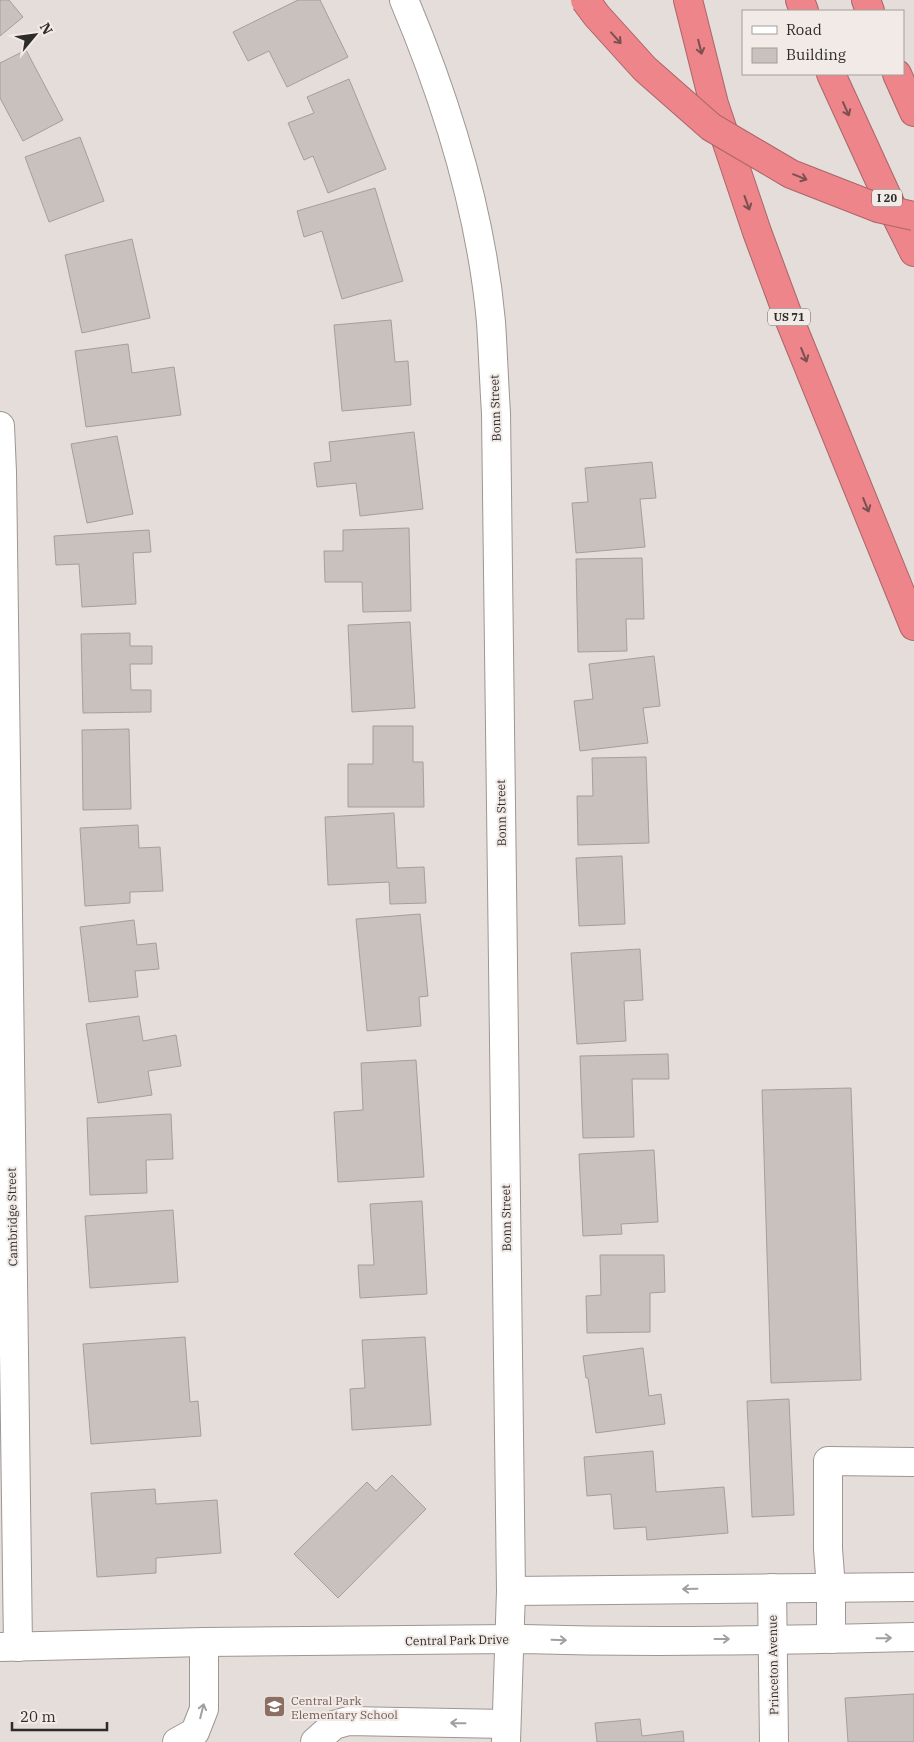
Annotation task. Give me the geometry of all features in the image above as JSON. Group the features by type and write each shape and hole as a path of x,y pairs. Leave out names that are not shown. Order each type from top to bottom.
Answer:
{"highway":[{"path":"585,0 596,16 645,69 712,127 791,174 878,208 914,216"},
{"name":"US 71","path":"688,0 714,104 757,232 790,321 914,626"},
{"name":"I 20","path":"831,75 914,252"},
{"path":"898,75 914,112"}],"street":[{"name":"Bonn Street","path":"404,0 426,51 451,125 482,259 491,321 496,413 512,1591 506,1733"},
{"name":"Cambridge Street","path":"0,426 2,472 9,1647"},
{"path":"831,1639 828,1461 914,1462"},
{"path":"512,1591 914,1587"},
{"name":"Princeton Avenue","path":"772,1588 774,1742"},
{"name":"Central Park Drive","path":"9,1647 204,1655 511,1639 574,1641 914,1637"},
{"path":"177,1742 194,1732 204,1709 204,1655"},
{"path":"315,1742 334,1725 348,1721 506,1733"}],"building":[{"path":"0,0 9,0 23,17 0,36"},
{"path":"298,0 320,0 348,57 287,87 269,51 248,61 233,32"},
{"path":"26,50 63,120 23,141 0,98 0,63"},
{"path":"349,79 386,169 328,193 313,156 304,160 288,123 314,113 307,97"},
{"path":"80,137 104,201 49,222 25,157"},
{"path":"375,188 403,281 342,299 322,231 304,237 297,211"},
{"path":"132,239 150,318 82,333 65,255"},
{"path":"391,320 395,362 408,361 411,405 342,411 334,325"},
{"path":"128,344 132,373 174,367 181,415 86,427 75,351"},
{"path":"414,432 423,509 360,516 356,483 317,487 314,463 331,461 329,442"},
{"path":"117,436 133,514 87,523 71,444"},
{"path":"652,462 656,498 640,499 645,547 576,553 572,503 588,502 585,468"},
{"path":"409,528 411,611 363,612 362,582 325,582 324,551 343,551 343,530"},
{"path":"149,530 151,552 133,553 136,604 82,607 79,564 56,565 54,536"},
{"path":"642,558 644,619 626,619 627,651 578,652 576,559"},
{"path":"410,622 415,708 352,712 348,625"},
{"path":"130,633 130,646 152,646 152,664 130,664 131,690 151,690 151,712 83,713 81,634"},
{"path":"654,656 660,706 643,708 648,743 580,751 574,701 593,699 589,664"},
{"path":"373,726 413,726 413,762 423,762 424,807 348,807 348,764 373,764"},
{"path":"129,729 131,809 83,810 82,730"},
{"path":"646,757 649,843 578,845 577,796 593,796 592,758"},
{"path":"394,813 397,868 424,867 426,903 390,904 389,882 328,885 325,817"},
{"path":"138,825 139,848 160,847 163,891 130,892 130,903 85,906 80,828"},
{"path":"622,856 625,924 579,926 576,858"},
{"path":"420,914 428,996 419,997 421,1026 367,1031 356,919"},
{"path":"134,920 137,945 156,943 159,969 135,971 138,997 89,1002 80,927"},
{"path":"640,949 643,1000 624,1001 626,1041 577,1044 571,953"},
{"path":"139,1016 143,1041 176,1035 181,1066 148,1071 152,1095 98,1103 86,1024"},
{"path":"668,1054 669,1079 632,1079 634,1137 583,1138 580,1056"},
{"path":"416,1060 424,1177 338,1182 334,1112 363,1110 361,1063"},
{"path":"851,1088 861,1380 771,1383 762,1090"},
{"path":"171,1114 173,1159 146,1160 147,1193 90,1195 87,1118"},
{"path":"654,1150 658,1222 621,1224 622,1234 583,1236 579,1154"},
{"path":"422,1201 427,1294 360,1298 358,1265 374,1265 370,1204"},
{"path":"173,1210 178,1282 90,1288 85,1216"},
{"path":"600,1255 664,1255 665,1292 650,1293 650,1332 587,1333 586,1296 601,1295"},
{"path":"185,1337 190,1402 198,1401 201,1436 91,1444 83,1344"},
{"path":"425,1337 431,1425 352,1430 350,1389 365,1388 362,1340"},
{"path":"643,1348 649,1396 661,1394 665,1424 596,1433 583,1356"},
{"path":"789,1399 794,1515 752,1517 747,1401"},
{"path":"653,1451 656,1492 724,1487 728,1533 647,1540 646,1527 614,1529 611,1494 587,1496 584,1457"},
{"path":"392,1475 426,1509 338,1598 294,1554 367,1482 376,1491"},
{"path":"155,1489 156,1504 217,1500 221,1553 156,1558 156,1573 97,1577 91,1493"},
{"path":"914,1694 914,1742 848,1742 845,1698"},
{"path":"640,1719 642,1736 683,1731 684,1742 597,1742 595,1723"}],"place":[{"name":"Central Park Elementary School","path":"275,1707"}]}
